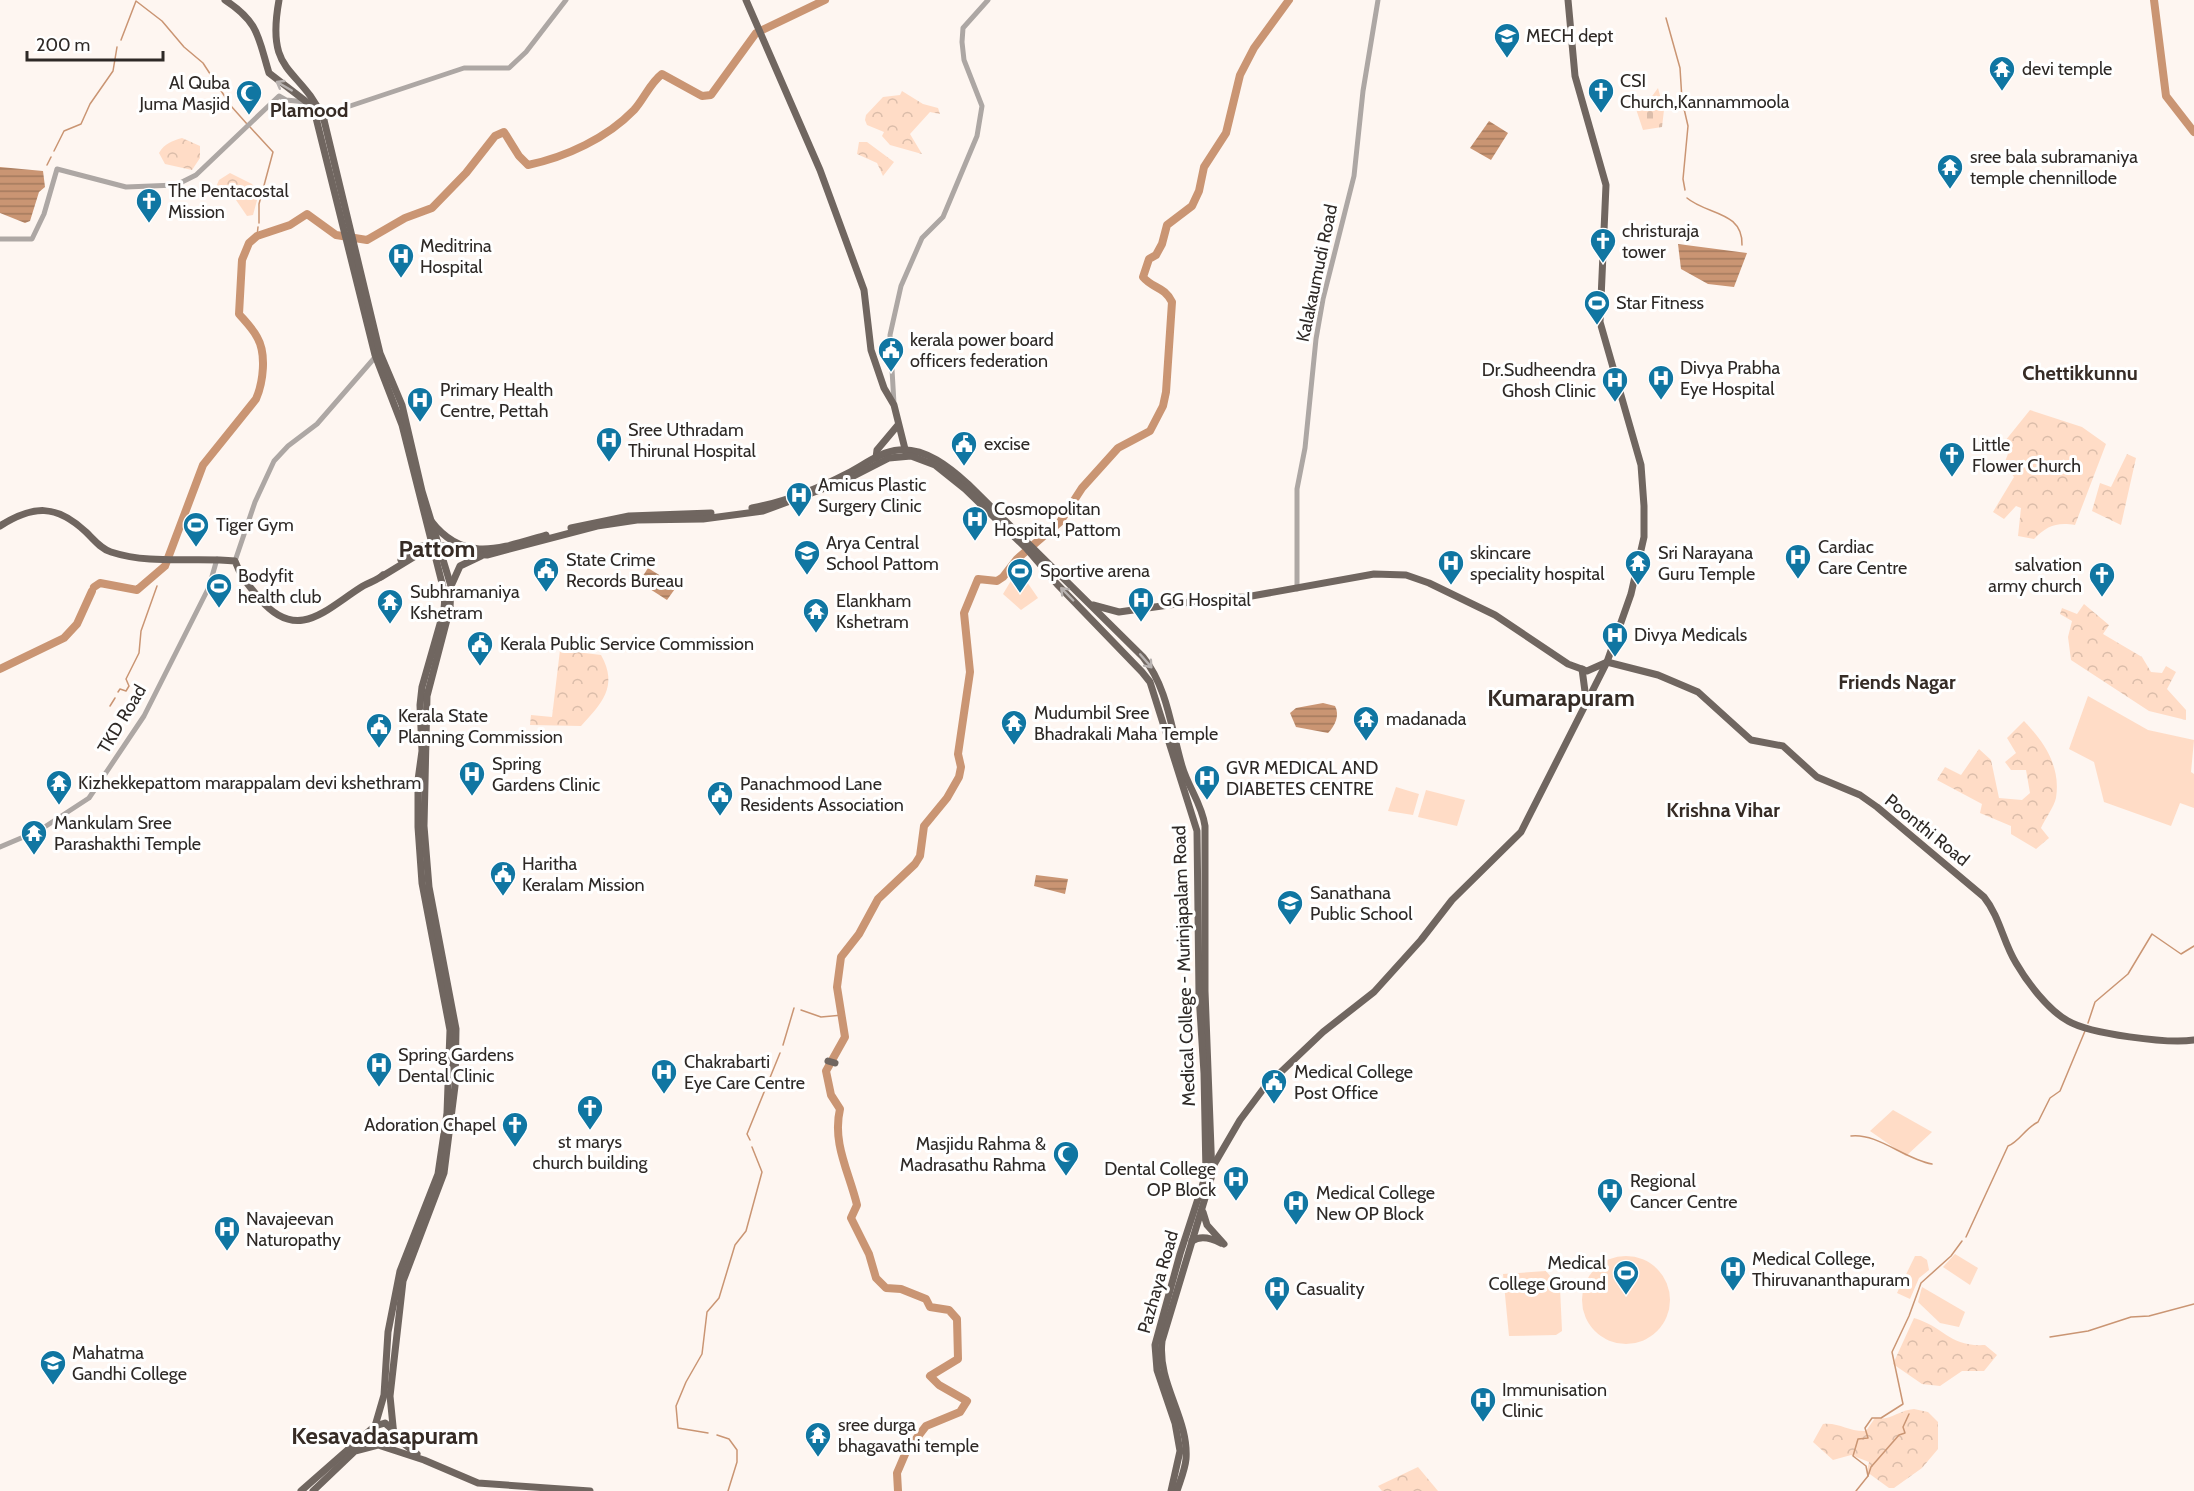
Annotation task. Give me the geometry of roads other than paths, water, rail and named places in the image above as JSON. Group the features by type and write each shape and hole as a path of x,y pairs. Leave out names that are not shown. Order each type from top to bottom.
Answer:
{"main road":[{"path":"225,0 249,17 273,79 311,102"},
{"path":"279,0 276,43 279,55 285,68 311,102 321,122 346,230 348,251 377,354 398,412 436,548 451,586"},
{"path":"746,0 820,170 864,290 871,350 884,388 894,405 906,453"},
{"path":"1206,1174 1213,1168 1240,1120 1264,1088 1323,1032 1374,992 1452,900 1521,832 1586,699 1607,662 1637,574 1644,537 1641,465 1600,322 1606,185 1575,76 1568,0"},
{"path":"346,230 352,243 377,354 402,405 431,521 445,595 444,610 422,687 420,705 422,751 418,778 419,863 448,1016 450,1067 436,1189"},
{"path":"876,458 877,450 898,425"},
{"path":"843,479 890,451 924,454 947,466 1040,559 1114,628 1157,675 1182,766 1204,817 1205,991 1213,1168 1203,1211 1171,1305 1160,1354 1166,1384 1177,1412 1185,1447 1186,1459 1177,1491"},
{"path":"436,548 482,553 504,552 608,524 703,519 763,511 906,453 921,458 950,475 1028,546"},
{"path":"0,526 30,510 47,511 76,523 110,552 165,560 235,561 238,572 274,615 295,621 306,620 325,613 363,586 418,554 436,548 469,548"},
{"path":"431,521 449,541 482,553"},
{"path":"313,1491 354,1451 391,1442 394,1433 387,1396 388,1332 400,1270 444,1173 453,1105 456,1029 426,872 424,819 429,682 450,608 451,586 460,567 482,553"},
{"name":"Medical College - Murinjapalam Road","path":"1040,559 1150,682 1194,818 1199,890 1199,995 1206,1174 1192,1221"},
{"path":"1087,602 1106,610 1119,612 1297,589 1374,574 1406,575 1438,586 1495,615 1561,659 1582,669 1593,670 1607,662"},
{"path":"1099,627 1105,620 1119,612"},
{"path":"1114,628 1113,619 1119,612"},
{"name":"Poonthi Road","path":"1607,662 1658,675 1698,692 1751,740 1783,746 1817,777 1860,795 1877,807 1984,897 1994,910 2014,961 2024,976 2038,994 2068,1021 2153,1041 2194,1040"},
{"path":"1582,669 1586,699"},
{"path":"1192,1241 1197,1238 1207,1238 1224,1244 1207,1225 1203,1211"},
{"name":"Pazhaya Road","path":"1171,1491 1180,1450 1175,1423 1159,1380 1155,1345 1192,1221"},
{"path":"387,1396 374,1427 372,1439 382,1445 478,1483 590,1491"},
{"path":"301,1491 374,1427 385,1423 424,1460"}],"street":[{"path":"321,122 332,112 464,68 509,68 526,52 566,0"},
{"path":"894,405 890,335 901,286 922,238 943,217 977,136 982,106 964,60 963,28 988,0"},
{"name":"Kalakaumudi Road","path":"1297,589 1297,489 1305,448 1316,339 1323,299 1354,176 1361,100 1378,0"},
{"path":"0,239 32,238 44,214 57,170 126,187 176,186 196,175 279,96 286,100 311,102"},
{"path":"235,561 255,502 274,461 288,446 317,424 377,354"},
{"name":"TKD Road","path":"0,847 40,830 89,798 144,716 209,587 217,559"}],"waterway":[{"path":"94,587 100,583 137,590 165,566 203,465 256,399 261,385 262,352 255,334 239,314 242,260 249,243 257,236 290,225 307,214 336,235 367,240 405,218 432,208 466,173 495,136 504,132 519,156 528,165 557,157 599,138 634,110 662,74 702,96 711,95 756,33 825,0"},
{"path":"898,1491 897,1473 906,1452 926,1426 960,1412 967,1401 939,1385 930,1376 958,1359 957,1319 949,1310 930,1307 926,1299 901,1289 886,1288 876,1278 869,1254 851,1218 857,1205 840,1146 838,1134 840,1109 831,1095 826,1071 845,1037 837,987 841,957 859,934 878,899 915,864 920,856 924,826 947,798 959,777 961,767 958,754 970,672 964,613 978,579 997,581 1003,577 1017,559 1060,522 1082,488 1118,448 1150,431 1163,406 1172,302 1166,293 1143,277 1149,259 1156,255 1162,244 1167,225 1192,206 1199,191 1204,167 1226,133 1240,75 1254,48 1289,0"},
{"path":"2154,0 2166,96 2194,132"},
{"path":"121,40 136,1 162,21 184,47 203,63 231,106 247,124"},
{"path":"1666,18 1680,68 1682,100 1688,126 1683,179 1685,190"},
{"path":"54,151 64,131 81,124 90,104 113,71 117,47"},
{"path":"250,127 273,152 259,204 259,223"},
{"path":"47,165 51,157"},
{"path":"1687,198 1730,220 1741,234 1742,245"},
{"path":"257,236 258,227"},
{"path":"118,692 120,689 126,691 129,686 126,679 139,653 141,631 157,586"},
{"path":"0,669 64,638 77,624 92,591"},
{"path":"110,706 115,698"},
{"path":"2088,1023 2095,1002 2128,974 2152,934 2181,954 2194,946"},
{"path":"783,1045 794,1008"},
{"path":"801,1010 821,1017 843,1015"},
{"path":"1966,1237 2008,1146 2038,1122 2050,1098 2060,1091 2085,1031"},
{"path":"750,1140 747,1134 780,1053"},
{"path":"1851,1136 1871,1138 1932,1164"},
{"path":"708,1433 678,1428 676,1406 702,1354 707,1312 719,1298 735,1245 746,1231 762,1172 752,1147"},
{"path":"1856,1491 1868,1476 1866,1466 1853,1456 1858,1439 1868,1438 1865,1428 1872,1418 1881,1418 1903,1404 1892,1352 1921,1283 1951,1256 1962,1241"},
{"path":"2050,1337 2088,1331 2131,1317 2149,1316 2194,1304"},
{"path":"1868,1476 1871,1467 1899,1435 1905,1433 1903,1427 1909,1414"},
{"path":"717,1435 729,1439 737,1450 737,1462 728,1491"}],"place":[{"name":"MECH dept","path":"1507,59"},
{"name":"devi temple","path":"2002,92"},
{"name":"CSI Church,Kannammoola","path":"1601,114"},
{"name":"Al Quba Juma Masjid","path":"249,116"},
{"name":"sree bala subramaniya temple chennillode","path":"1950,190"},
{"name":"The Pentacostal Mission","path":"149,224"},
{"name":"christuraja tower","path":"1603,264"},
{"name":"Meditrina Hospital","path":"401,279"},
{"name":"Star Fitness","path":"1597,326"},
{"name":"kerala power board officers federation","path":"891,373"},
{"name":"Divya Prabha Eye Hospital","path":"1661,401"},
{"name":"Dr.Sudheendra Ghosh Clinic","path":"1615,403"},
{"name":"Primary Health Centre, Pettah","path":"420,423"},
{"name":"Sree Uthradam Thirunal Hospital","path":"609,463"},
{"name":"excise","path":"964,467"},
{"name":"Little Flower Church","path":"1952,478"},
{"name":"Amicus Plastic Surgery Clinic","path":"799,518"},
{"name":"Cosmopolitan Hospital, Pattom","path":"975,542"},
{"name":"Tiger Gym","path":"196,548"},
{"name":"Arya Central School Pattom","path":"807,576"},
{"name":"Cardiac Care Centre","path":"1798,580"},
{"name":"skincare speciality hospital","path":"1451,586"},
{"name":"Sri Narayana Guru Temple","path":"1638,586"},
{"name":"State Crime Records Bureau","path":"546,593"},
{"name":"Sportive arena","path":"1020,594"},
{"name":"salvation army church","path":"2102,598"},
{"name":"Bodyfit health club","path":"219,609"},
{"name":"GG Hospital","path":"1141,623"},
{"name":"Subhramaniya Kshetram","path":"390,625"},
{"name":"Elankham Kshetram","path":"816,634"},
{"name":"Divya Medicals","path":"1615,658"},
{"name":"Kerala Public Service Commission","path":"480,667"},
{"name":"madanada","path":"1366,742"},
{"name":"Mudumbil Sree Bhadrakali Maha Temple","path":"1014,746"},
{"name":"Kerala State Planning Commission","path":"379,749"},
{"name":"Spring Gardens Clinic","path":"472,797"},
{"name":"GVR MEDICAL AND DIABETES CENTRE","path":"1207,801"},
{"name":"Kizhekkepattom marappalam devi kshethram","path":"59,806"},
{"name":"Panachmood Lane Residents Association","path":"720,817"},
{"name":"Mankulam Sree Parashakthi Temple","path":"34,856"},
{"name":"Haritha Keralam Mission","path":"503,897"},
{"name":"Sanathana Public School","path":"1290,926"},
{"name":"Spring Gardens Dental Clinic","path":"379,1088"},
{"name":"Chakrabarti Eye Care Centre","path":"664,1095"},
{"name":"Medical College Post Office","path":"1274,1105"},
{"name":"st marys church building","path":"590,1131"},
{"name":"Adoration Chapel","path":"515,1148"},
{"name":"Masjidu Rahma & Madrasathu Rahma","path":"1066,1177"},
{"name":"Dental College OP Block","path":"1236,1202"},
{"name":"Regional Cancer Centre","path":"1610,1214"},
{"name":"Medical College New OP Block","path":"1296,1226"},
{"name":"Navajeevan Naturopathy","path":"227,1252"},
{"name":"Medical College, Thiruvananthapuram","path":"1733,1292"},
{"name":"Medical College Ground","path":"1626,1296"},
{"name":"Casuality","path":"1277,1312"},
{"name":"Mahatma Gandhi College","path":"53,1386"},
{"name":"Immunisation Clinic","path":"1483,1423"},
{"name":"sree durga bhagavathi temple","path":"818,1458"}],"district":[{"name":"Plamood","path":"309,110"},
{"name":"Chettikkunnu","path":"2080,373"},
{"name":"Pattom","path":"437,548"},
{"name":"Friends Nagar","path":"1897,682"},
{"name":"Kumarapuram","path":"1561,697"},
{"name":"Krishna Vihar","path":"1723,810"},
{"name":"Kesavadasapuram","path":"385,1435"}]}
